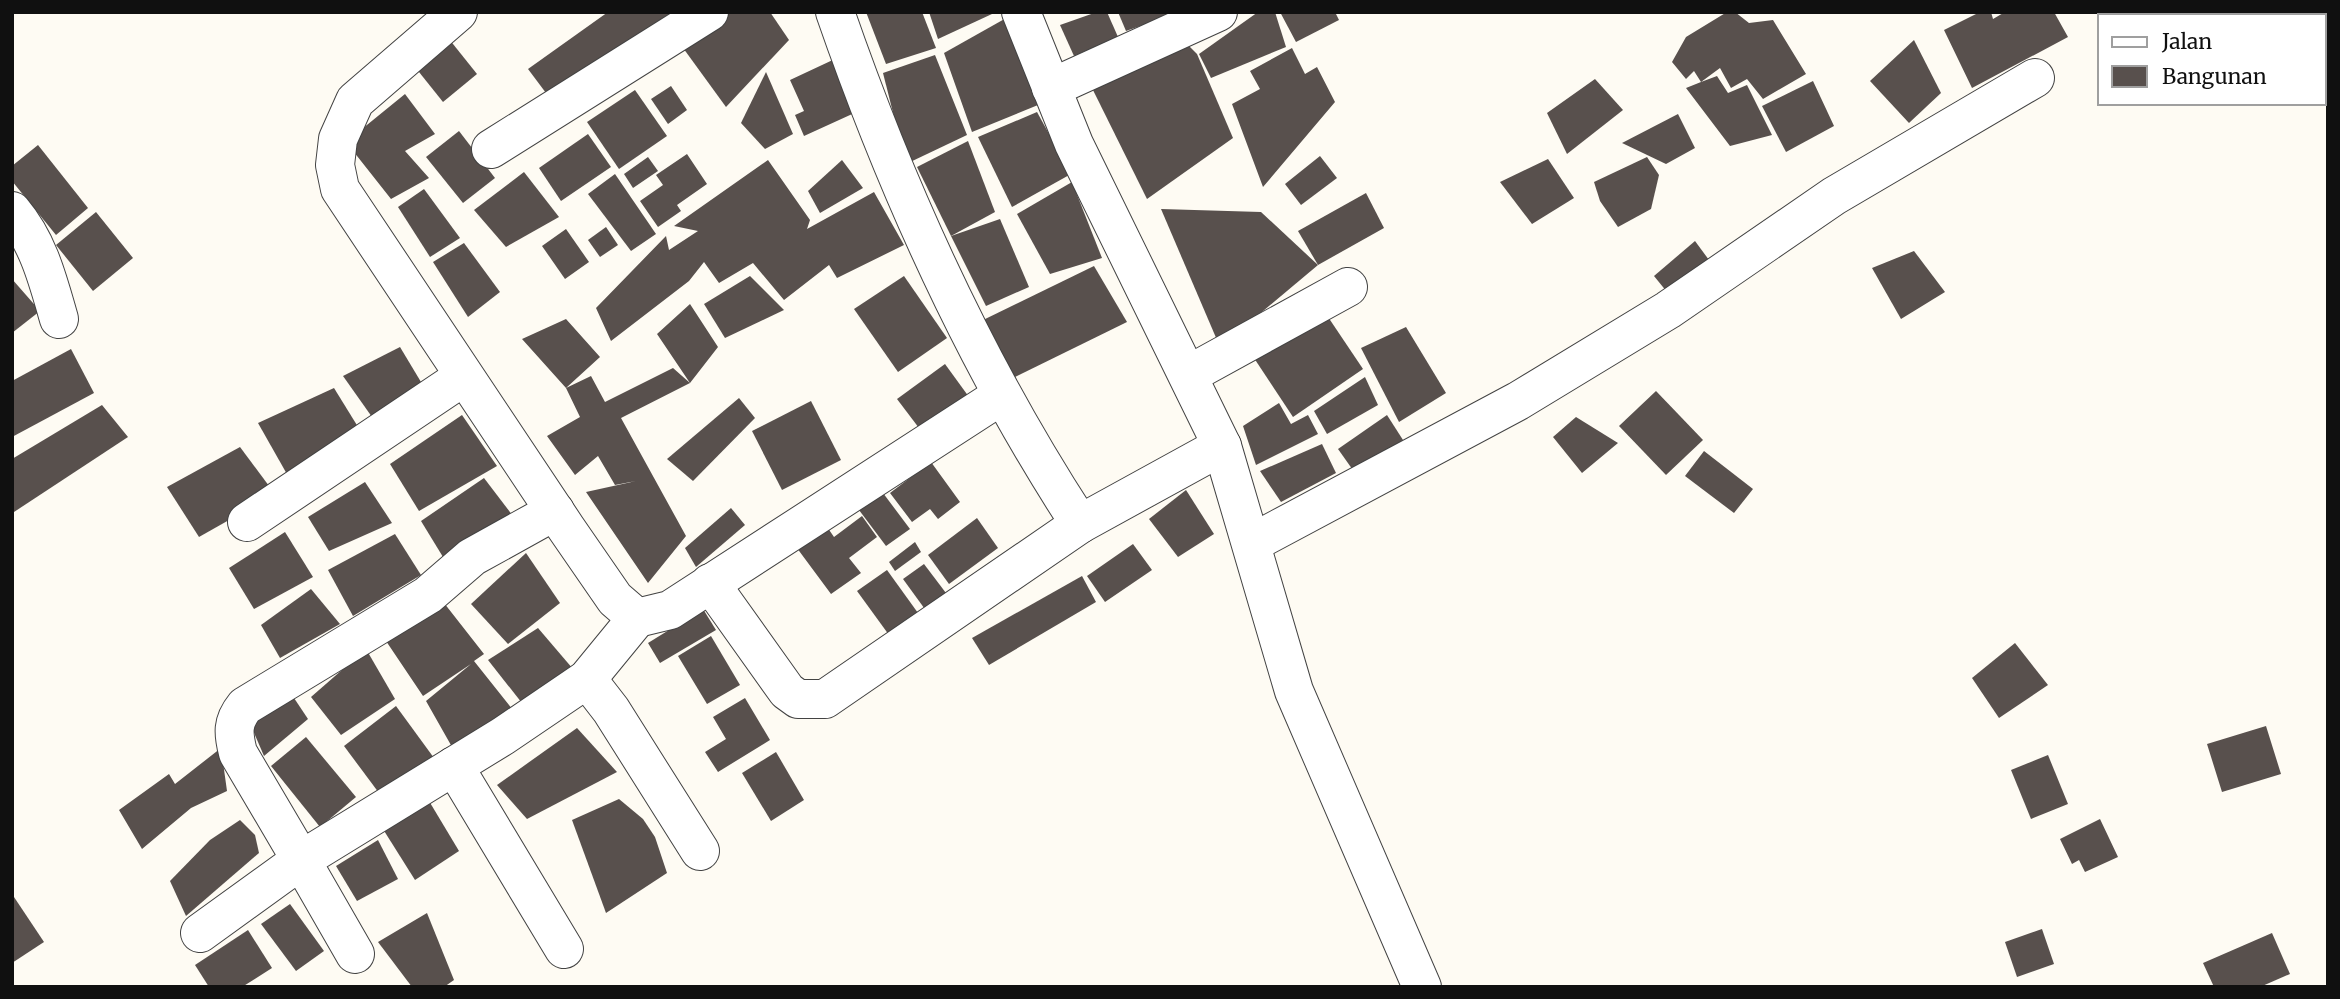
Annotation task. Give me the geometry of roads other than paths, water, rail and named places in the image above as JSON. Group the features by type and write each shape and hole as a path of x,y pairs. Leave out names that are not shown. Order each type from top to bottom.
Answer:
{"street":[{"path":"458,12 355,101 338,139 335,165 340,189 351,210 463,377 615,599 637,618"},
{"path":"491,149 709,12"},
{"path":"835,12 908,197 965,326 1002,395 1080,524"},
{"path":"1021,12 1074,144 1222,446 1252,543 1267,607 1294,691 1422,987"},
{"path":"1051,88 1218,12"},
{"path":"1252,543 1518,401 1668,310 1834,196 2035,78"},
{"path":"12,211 31,238 43,263 59,319"},
{"path":"1188,375 1348,287"},
{"path":"247,523 463,377"},
{"path":"200,933 301,860 454,766 587,679 637,618 670,610 1002,395"},
{"path":"710,583 787,691 798,699 825,699 1080,524 1222,446"},
{"path":"355,954 238,753 233,733 235,719 245,706 301,669 428,595 472,557 555,511"},
{"path":"587,679 611,710 700,851"},
{"path":"454,766 564,948"}]}
